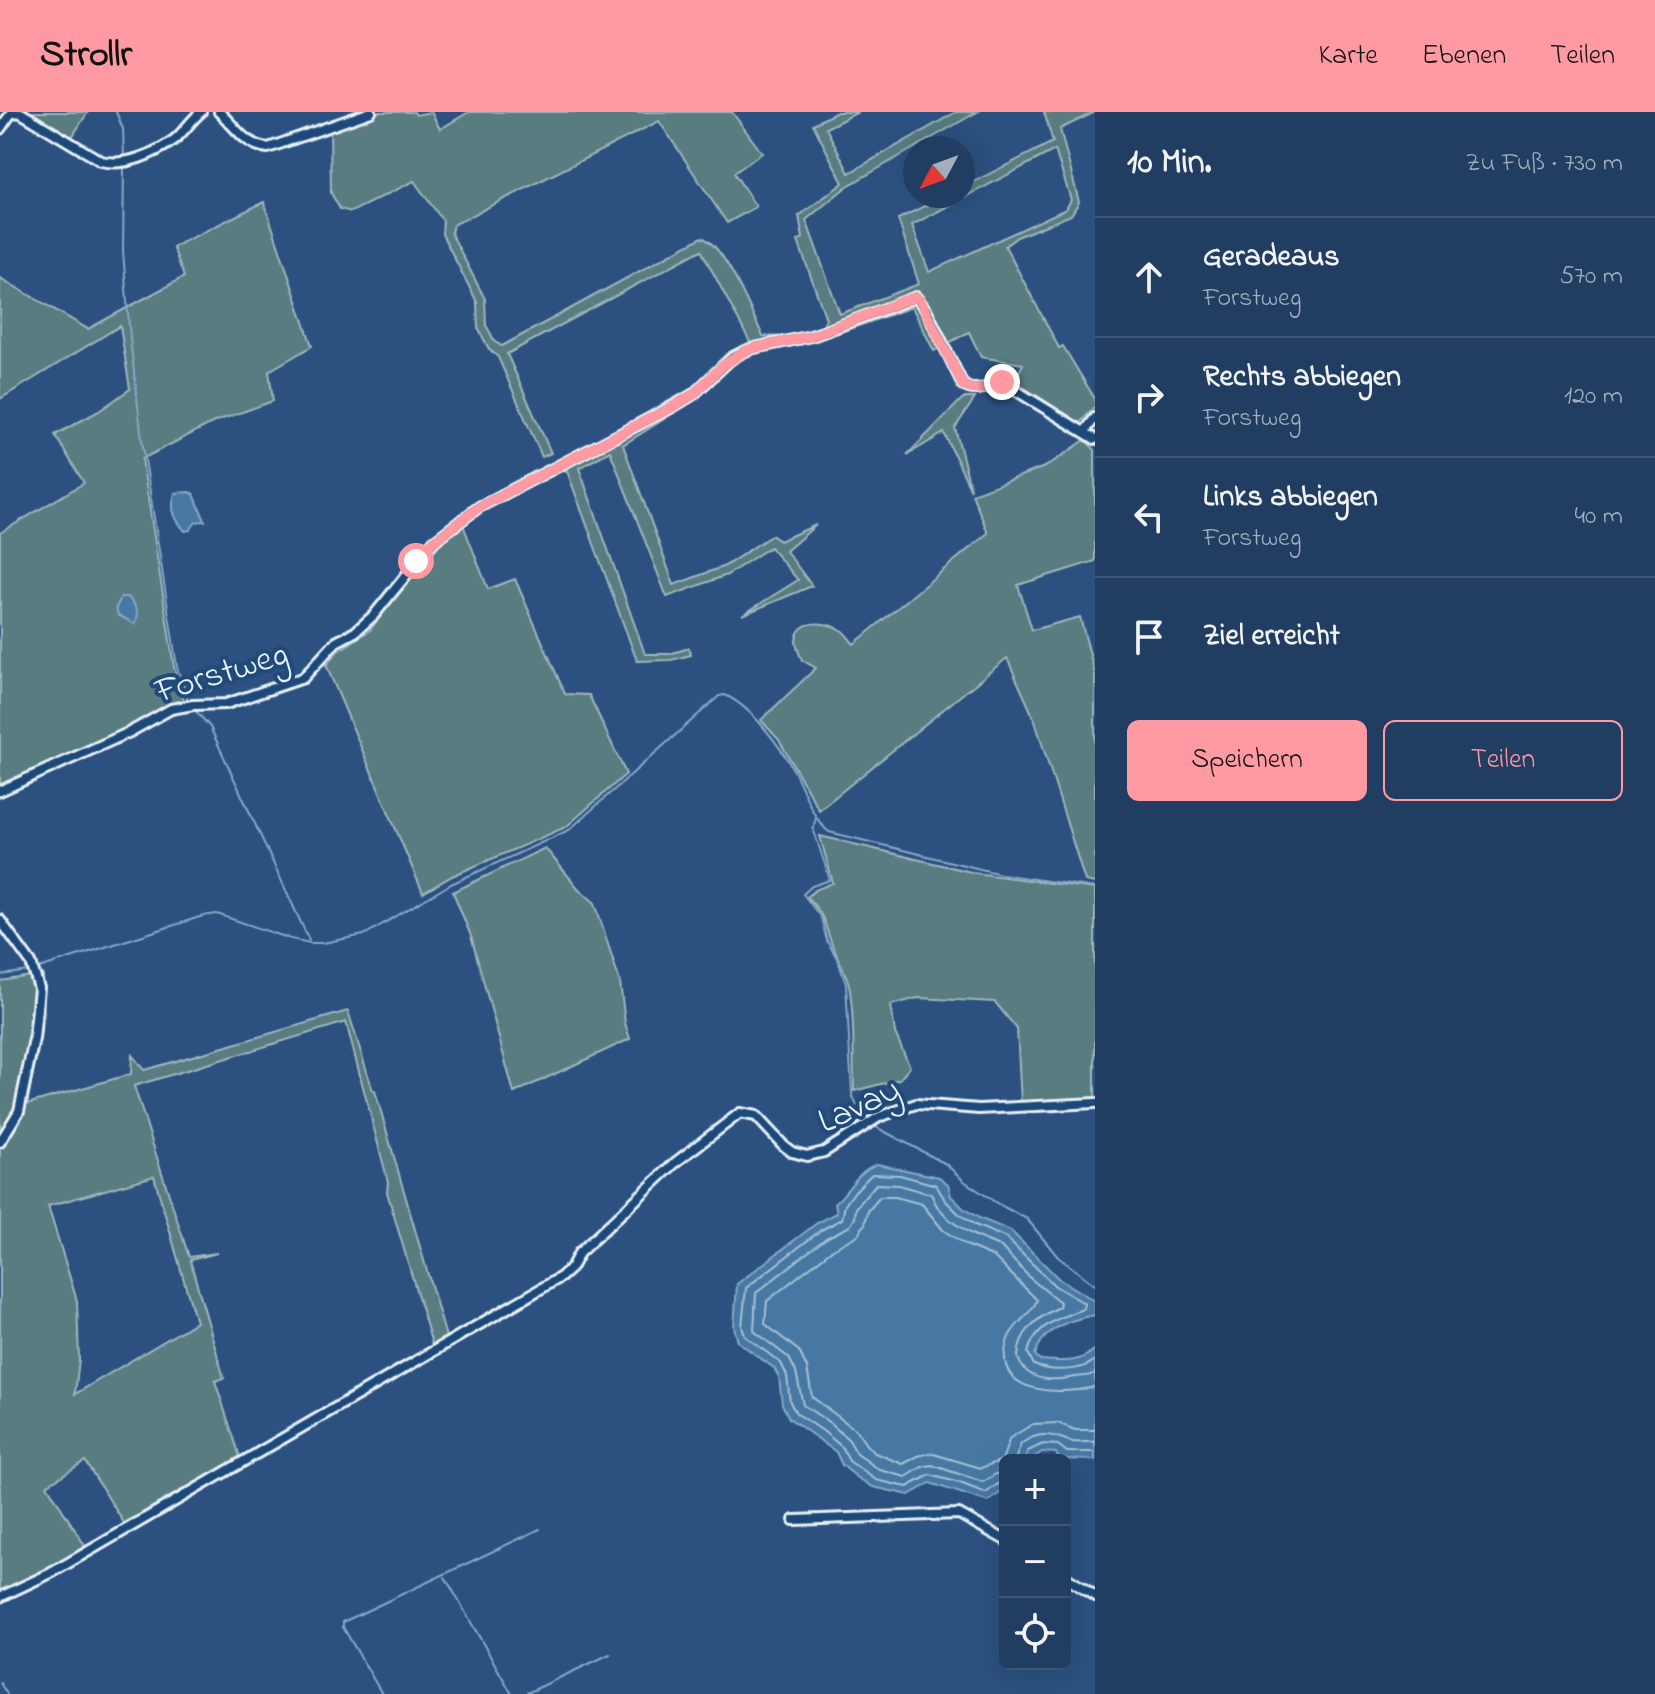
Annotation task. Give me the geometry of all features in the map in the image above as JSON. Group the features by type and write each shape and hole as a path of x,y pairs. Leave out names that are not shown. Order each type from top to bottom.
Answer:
{"street":[{"path":"0,129 13,112 21,113 101,161 125,163 174,139 201,112"},
{"path":"219,112 248,141 257,147 268,148 371,112"},
{"name":"Forstweg","path":"0,791 118,738 171,709 226,704 303,678 336,642 365,624 434,541 458,522 479,507 676,405 694,394 733,357 754,348 802,339 916,297 927,311 963,385 969,390 1002,382 1095,439"},
{"path":"1085,431 1095,418"},
{"path":"0,920 31,963 39,988 38,1013 22,1098 14,1121 0,1142"},
{"name":"Lavay","path":"0,1597 51,1573 561,1277 571,1268 579,1253 676,1162 728,1121 745,1112 756,1116 792,1152 807,1156 824,1152 879,1117 916,1104 979,1109 1095,1103"},
{"path":"794,1520 959,1514 999,1537"},
{"path":"1071,1581 1095,1596"}],"green space":[{"path":"26,112 88,112 70,140"},
{"path":"378,112 414,112 416,115 431,112 440,129 469,112 732,112 762,153 734,173 756,207 727,223 659,121 453,225 451,233 485,299 486,325 495,342 502,346 702,237 711,243 729,267 763,336 784,337 823,326 826,319 798,241 803,238 799,216 843,183 813,124 837,112 858,112 826,128 849,173 903,142 903,154 846,187 806,220 840,314 919,284 898,219 920,208 944,208 912,225 929,272 1066,209 1071,200 1055,150 975,192 975,181 1053,142 1044,112 1095,112 1060,129 1079,202 1071,215 1017,237 1005,246 1059,348 1063,346 1095,399 1095,407 1080,423 1014,381 1023,364 981,357 969,332 934,351 912,307 813,342 750,355 732,366 696,399 623,445 674,585 725,566 772,535 779,541 816,525 786,551 812,586 742,615 798,580 770,547 727,575 667,597 610,451 579,468 645,654 669,654 689,648 691,655 671,660 637,661 567,471 547,468 689,390 726,354 750,342 701,250 507,354 551,453 542,457 498,357 489,349 478,328 477,302 442,234 443,221 414,181 351,212 340,209 331,193 330,130"},
{"path":"956,112 977,112 935,136 914,136"},
{"path":"264,202 312,346 269,371 273,401 214,422 142,459 174,667 184,700 163,707 130,726 0,786 0,533 84,483 55,435 99,411 130,389 120,326 0,399 0,278 88,329 184,277 173,247"},
{"path":"963,398 975,398 955,428 971,490 944,433 907,455"},
{"path":"1085,440 1095,450 1095,561 1018,585 1032,630 1080,617 1095,674 1095,883 1085,881 1034,718 1007,658 819,810 779,740 761,720 816,668 802,660 798,651 796,642 801,628 814,624 835,627 854,644 988,533 972,494 1047,466"},
{"path":"462,522 488,589 515,579 565,694 589,695 626,774 566,827 452,876 423,893 326,665 337,652 370,630 436,544"},
{"path":"820,836 975,873 1095,889 1095,1099 1021,1104 1017,1029 995,1002 918,998 891,1005 895,1033 910,1067 900,1079 854,1091 849,985 822,916 807,897 833,883"},
{"path":"545,848 578,888 595,903 620,982 630,1039 514,1093 471,936 453,892"},
{"path":"43,974 44,1014 27,1104 131,1074 132,1055 144,1070 348,1011 375,1091 446,1337 432,1344 387,1192 388,1182 346,1022 134,1086 189,1257 217,1253 190,1260 224,1378 215,1381 240,1457 124,1523 85,1461 47,1485 85,1546 18,1586 0,1592 0,981","holes":["154,1176 196,1322 75,1394 79,1359 77,1301 48,1206"]}],"water":[{"path":"175,493 194,494 205,521 196,522 185,531 176,518 173,504"},
{"path":"121,597 128,597 135,606 138,616 135,624 118,615 116,608"},
{"path":"877,1164 939,1177 948,1184 951,1196 963,1208 1011,1231 1060,1280 1095,1301 1095,1315 1076,1319 1051,1332 1035,1355 1040,1360 1069,1361 1082,1358 1095,1349 1095,1460 1071,1459 1071,1454 1042,1452 999,1454 999,1494 988,1502 930,1483 909,1495 873,1487 858,1478 842,1465 836,1452 789,1418 782,1404 779,1377 774,1368 738,1342 734,1327 737,1284 817,1223 837,1213 835,1203 870,1167"}],"waterway":[{"path":"116,112 123,129 124,158"},
{"path":"124,166 123,251 142,440 177,667 188,700"},
{"path":"36,969 217,914 310,943 364,935 451,884 569,830 719,696 725,695 755,718 774,740 795,773 813,812 829,832 1001,874 1095,888"},
{"path":"194,709 210,727 309,940"},
{"path":"816,818 813,828 830,880 812,886 803,894 821,918 827,941 846,984 852,1094 866,1120"},
{"path":"0,975 30,971"},
{"path":"872,1125 946,1164 964,1181 1027,1219 1058,1257 1095,1285"},
{"path":"382,1694 343,1622 540,1529"},
{"path":"445,1577 512,1694"},
{"path":"525,1694 610,1654"},
{"path":"0,1683 7,1694"}],"route":[{"path":"416,561 434,541 479,507 676,405 694,394 733,357 754,348 812,336 916,297 927,311 963,385 969,390 977,390 1002,382"}]}
